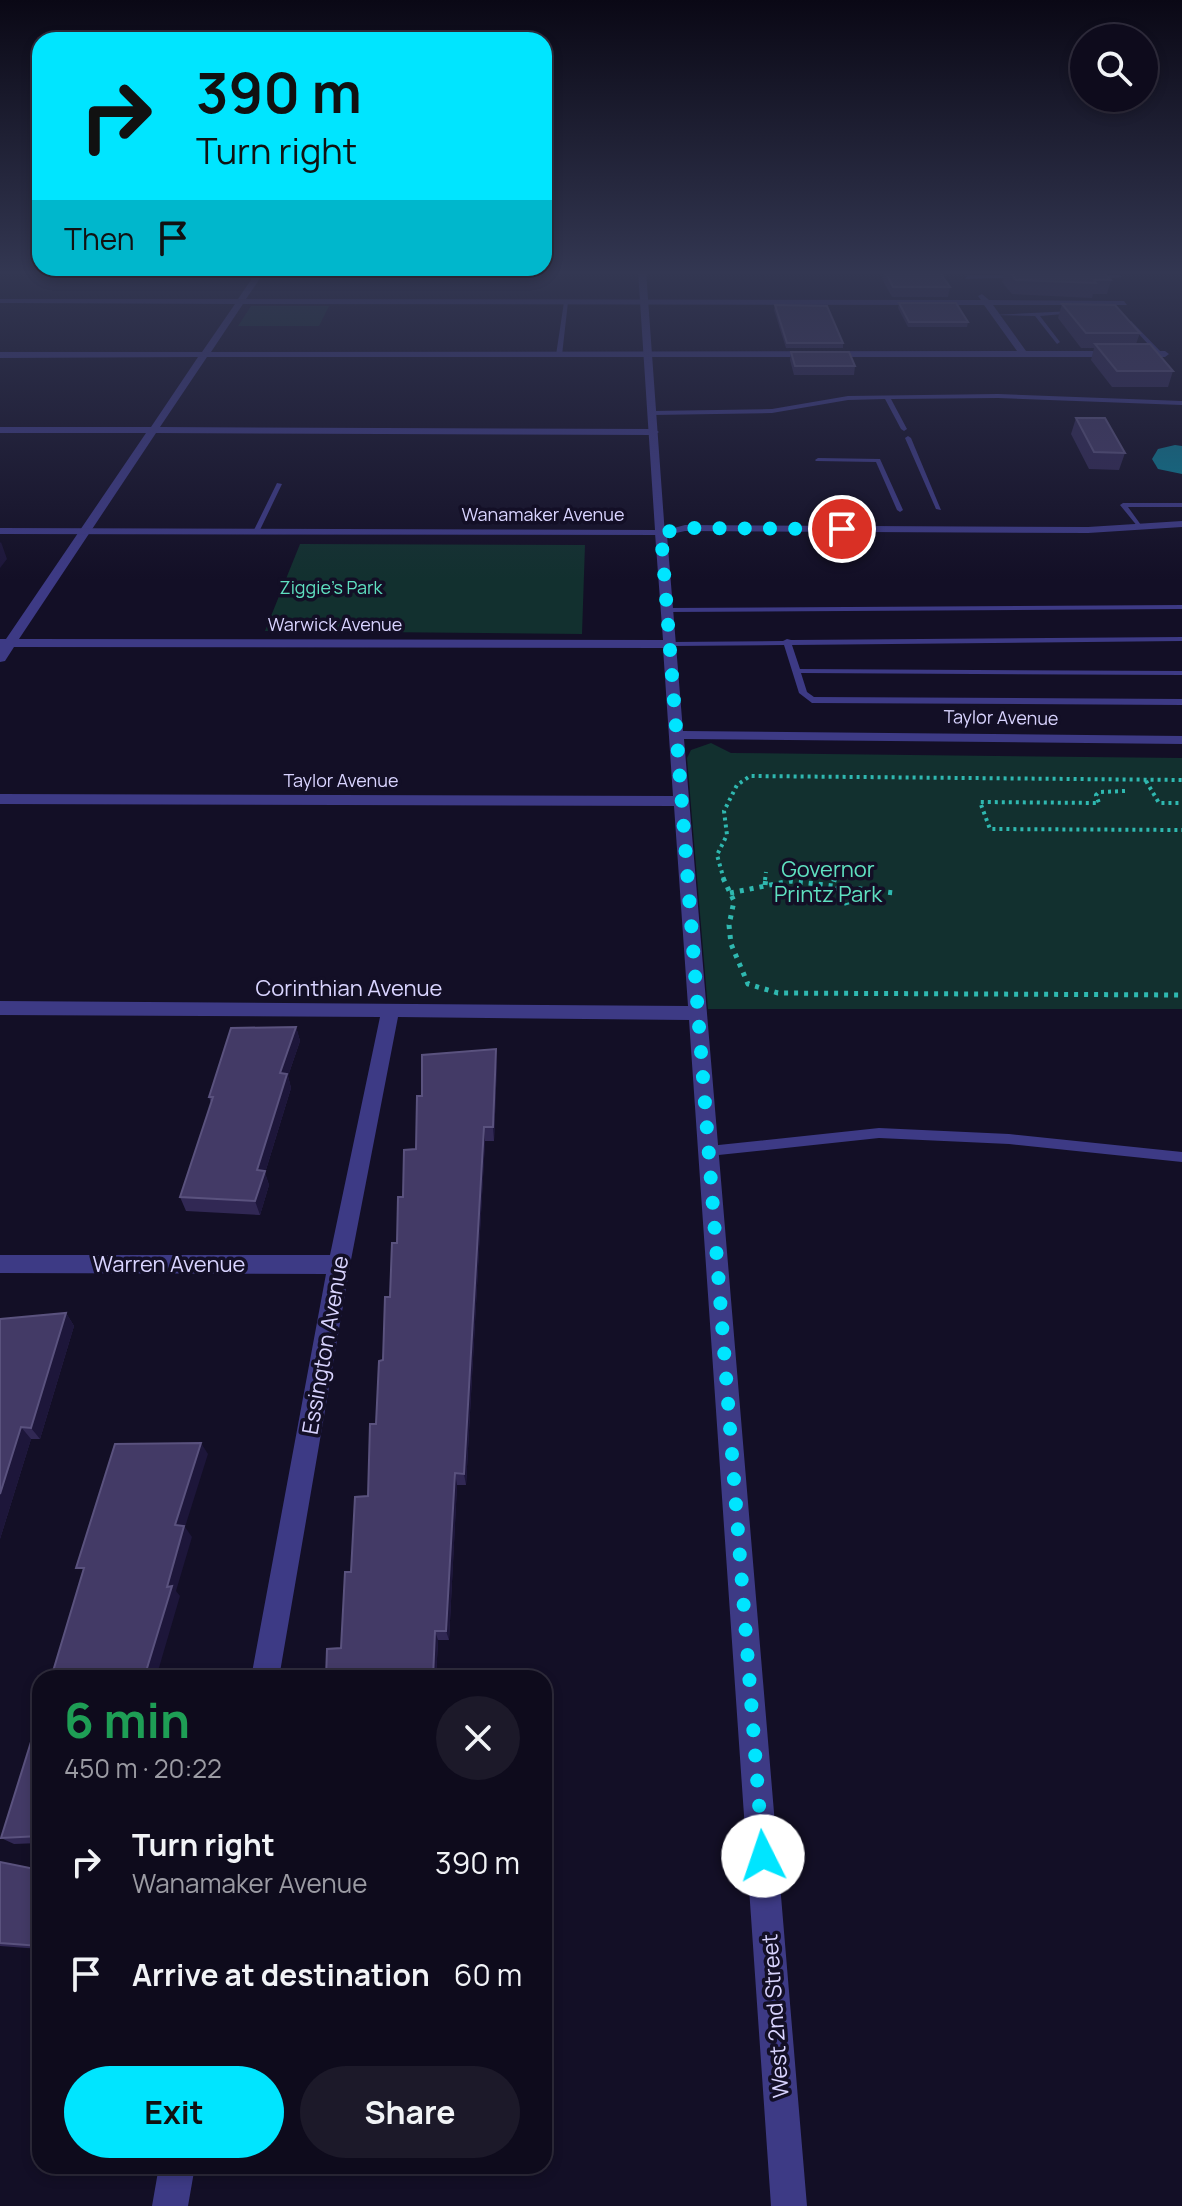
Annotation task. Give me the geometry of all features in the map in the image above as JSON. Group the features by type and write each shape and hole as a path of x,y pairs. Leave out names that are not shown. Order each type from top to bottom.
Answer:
{"street":[{"path":"0,658 5,643 87,532 192,374"},
{"name":"West 2nd Street","path":"649,374 789,2206"},
{"path":"0,430 654,432"},
{"name":"Wanamaker Avenue","path":"0,531 661,533 685,528 1088,530 1182,524"},
{"name":"Warwick Avenue","path":"5,643 670,644"},
{"name":"Taylor Avenue","path":"676,735 1182,740"},
{"name":"Taylor Avenue","path":"0,799 682,801"},
{"name":"Corinthian Avenue","path":"0,1008 698,1013"},
{"name":"Essington Avenue","path":"266,1670 339,1265 390,1013"},
{"name":"Warren Avenue","path":"0,1264 339,1265"},
{"path":"170,2206 176,2174"}],"lane":[{"path":"652,413 772,411 848,398 998,396 1182,403"},
{"path":"888,399 904,429"},
{"path":"908,438 939,509"},
{"path":"818,460 878,460 900,510"},
{"path":"256,532 279,484"},
{"path":"1138,525 1123,505 1182,505"},
{"path":"667,610 1182,607"},
{"path":"670,644 1182,639"},
{"path":"787,641 803,693 812,700 1182,702"},
{"path":"796,671 1182,673"},
{"path":"709,1151 879,1133 1009,1139 1182,1157"}],"path":[{"path":"1182,780 750,776 737,785 724,811 727,835 717,855 719,868 734,901 728,918 727,937 748,984 778,993 1182,995"},
{"path":"1146,780 1159,803 1182,803"},
{"path":"1125,791 1099,792 1096,795 1099,803 980,802 990,829 1182,830"},
{"path":"833,884 839,865"},
{"path":"765,885 766,872"},
{"path":"730,893 790,881 895,893"},
{"path":"833,884 847,905"}],"green space":[{"name":"Ziggie's Park","path":"300,544 585,545 582,634 265,631"},
{"name":"Governor Printz Park","path":"711,743 731,753 1182,758 1182,1009 708,1009 687,758 691,750"}],"building":[{"path":"1076,418 1105,418 1125,453 1094,452"},
{"path":"296,1027 280,1073 287,1074 257,1170 265,1171 255,1201 180,1197 213,1097 209,1097 231,1028"},
{"path":"496,1049 493,1127 484,1127 464,1474 455,1473 446,1631 435,1631 433,1670 326,1670 327,1649 341,1648 345,1572 351,1572 355,1497 368,1496 370,1424 376,1424 379,1361 383,1360 385,1297 390,1297 392,1243 397,1243 398,1197 403,1197 404,1150 416,1149 417,1096 422,1096 422,1055"},
{"path":"66,1313 31,1428 21,1427 0,1494 0,1319"},
{"path":"201,1443 175,1525 184,1526 167,1587 172,1586 146,1670 53,1670 84,1568 76,1568 115,1444"},
{"path":"32,1739 32,1836 1,1838"},
{"path":"0,1862 32,1868 32,1945 0,1943"}],"taxiway":[{"path":"1175,459 1182,460"}],"route":[{"path":"763,1856 661,533 685,528 842,529"}]}
